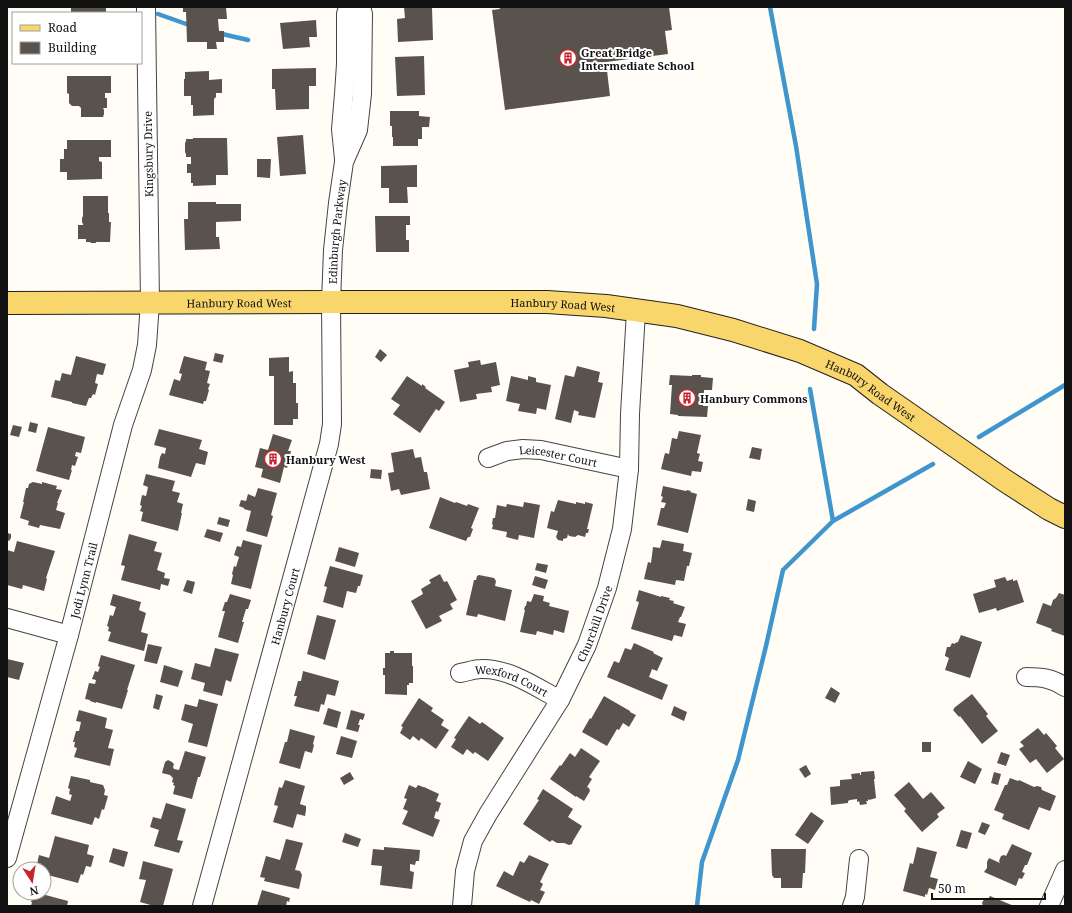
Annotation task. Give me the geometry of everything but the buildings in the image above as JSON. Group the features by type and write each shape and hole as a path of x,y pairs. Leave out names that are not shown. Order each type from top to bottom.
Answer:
{"main road":[{"name":"Hanbury Road West","path":"7,303 547,302 606,306 677,316 733,330 800,351 856,375 880,394 1004,480 1049,509 1065,517"}],"street":[{"name":"Kingsbury Drive","path":"146,7 150,302"},
{"name":"Edinburgh Parkway","path":"331,302 333,250 344,162 358,130 362,94 354,64 346,14 348,7"},
{"name":"Edinburgh Parkway","path":"354,64 363,14 361,7"},
{"name":"Jodi Lynn Trail","path":"7,858 70,635 123,424 142,370 147,345 150,302"},
{"name":"Hanbury Court","path":"202,906 330,444 332,424 331,302"},
{"name":"Churchill Drive","path":"462,906 465,871 473,841 488,814 560,700 587,645 607,588 622,529 629,469 630,414 636,311"},
{"name":"Leicester Court","path":"488,458 507,451 523,449 541,450 629,469"},
{"path":"7,618 70,635"},
{"name":"Wexford Court","path":"460,673 481,669 501,671 520,679 560,700"},
{"path":"1026,678 1042,677 1059,682 1065,687"},
{"path":"852,906 855,897 858,859"},
{"path":"1049,906 1065,870"}],"waterway":[{"path":"770,7 796,146 817,284 814,329"},
{"path":"158,14 192,26"},
{"path":"218,33 248,40"},
{"path":"979,437 1065,385"},
{"path":"810,389 833,521"},
{"path":"697,906 702,862 738,760 783,570 833,521 933,464"}],"place":[{"name":"Great Bridge Intermediate School","path":"568,58"},
{"name":"Hanbury Commons","path":"687,398"},
{"name":"Hanbury West","path":"273,459"}]}
